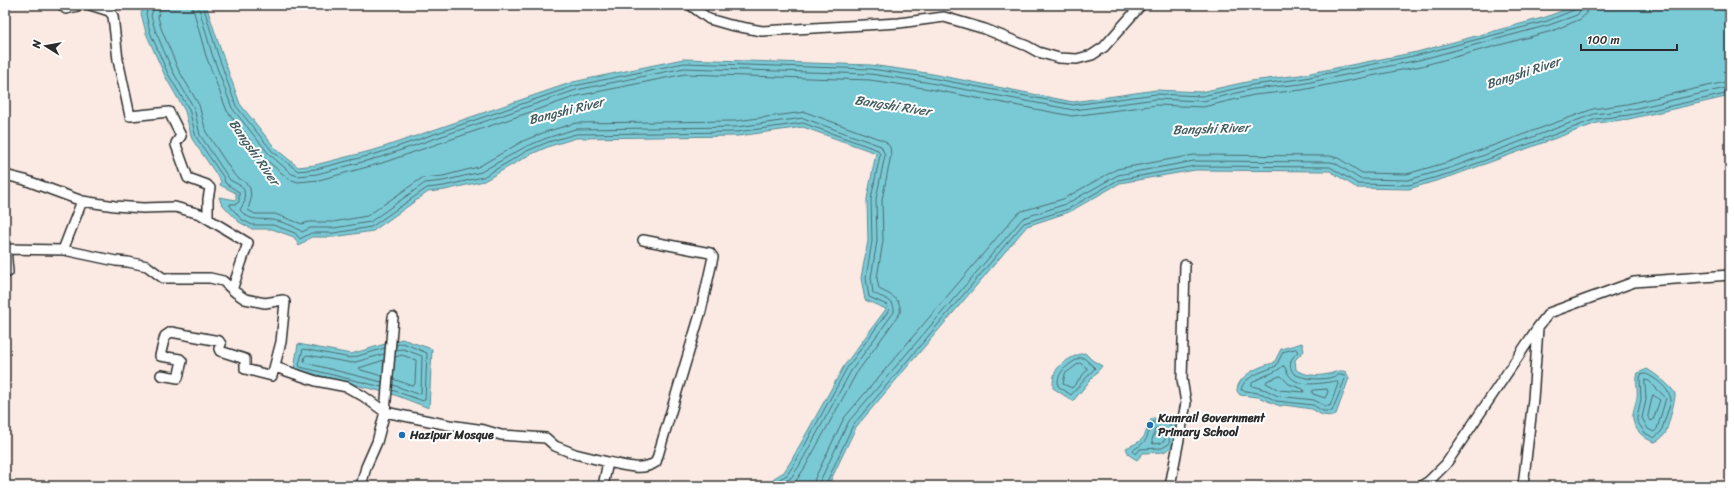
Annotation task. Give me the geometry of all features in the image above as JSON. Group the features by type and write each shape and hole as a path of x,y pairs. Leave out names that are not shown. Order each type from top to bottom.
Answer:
{"street":[{"path":"62,5 66,9 82,5"},
{"path":"90,5 109,11 113,16 118,60 130,116 168,112 181,136 176,145 188,178 207,185 210,188 208,199 208,219"},
{"path":"690,5 709,19 730,25 762,31 899,23 944,17 985,29 1038,52 1059,58 1077,59 1092,55 1104,47 1141,5"},
{"path":"5,175 25,180 82,201 115,206 143,208 175,207 200,214 248,243 232,290"},
{"path":"62,250 82,201"},
{"path":"275,367 316,381 347,387 363,396 385,412 449,425 484,430 500,435 546,438 555,446 608,462 640,467 650,466 656,462 701,311 713,257 710,253 643,240"},
{"path":"5,273 8,272 6,249 62,250 147,266 163,278 210,278 223,281 232,290 245,299 265,303 283,300 285,302 280,342 272,376 246,370 245,359 220,351 219,349 221,344 219,341 171,332 165,336 160,356 180,359 182,361 178,378 161,375"},
{"path":"1170,486 1186,403 1182,379 1185,265"},
{"path":"1421,486 1429,481 1446,464 1549,313 1634,282 1730,275"},
{"path":"360,486 366,467 378,442 385,412 394,317"},
{"path":"1523,486 1533,399 1538,327"},
{"path":"603,486 608,462"}],"water":[{"name":"Bangshi River","path":"146,5 206,5 240,104 275,148 298,167 315,165 378,149 573,82 683,59 871,65 927,73 1073,102 1156,90 1201,92 1251,81 1300,75 1417,52 1546,17 1577,5 1730,5 1730,96 1629,119 1597,123 1452,176 1409,189 1357,188 1330,171 1195,170 1120,183 1069,212 1027,226 856,427 828,486 773,486 774,478 784,472 791,461 844,366 886,309 865,300 861,278 868,241 867,199 876,153 803,127 738,136 576,138 550,146 529,155 484,181 445,190 428,192 373,231 334,237 311,237 299,246 294,237 272,229 252,229 239,222 221,203 219,197 236,200 236,193 220,185 221,181 192,139 185,111 165,76 146,33 141,13"},
{"path":"402,339 432,349 429,408 395,395 294,369 298,344 351,354"},
{"path":"1302,343 1304,351 1295,360 1296,370 1315,375 1324,375 1343,371 1346,372 1349,378 1336,414 1332,416 1322,415 1312,409 1284,405 1280,406 1258,397 1240,395 1237,391 1238,386 1245,376 1263,366 1274,363 1281,349"},
{"path":"1085,353 1092,360 1102,366 1073,401 1053,388 1054,376 1057,369 1066,361"},
{"path":"1647,369 1667,384 1675,394 1673,407 1665,434 1655,442 1647,439 1638,431 1635,427 1633,419 1637,397 1638,373"},
{"path":"1153,418 1174,421 1176,426 1173,446 1164,452 1143,453 1137,460 1129,455 1126,448 1137,443 1143,438 1149,422"}],"place":[{"name":"Kumrail Government Primary School","path":"1150,425"},
{"name":"Hazipur Mosque","path":"402,435"}]}
